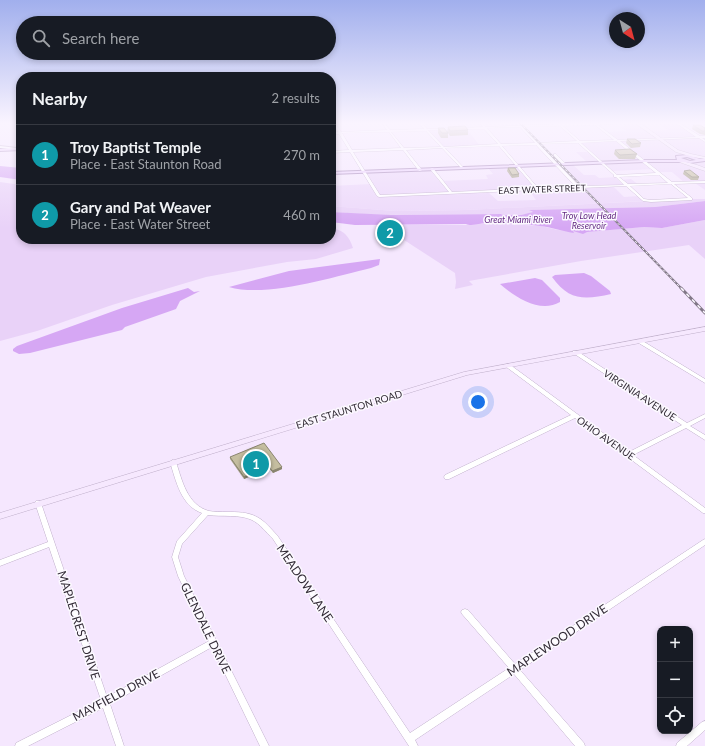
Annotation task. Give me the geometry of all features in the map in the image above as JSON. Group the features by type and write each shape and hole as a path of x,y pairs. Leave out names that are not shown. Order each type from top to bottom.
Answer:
{"main road":[{"path":"336,173 644,161 689,158"},
{"path":"682,159 702,162"},
{"name":"EAST STAUNTON ROAD","path":"0,516 38,503 466,373 575,352 703,331"}],"street":[{"path":"357,158 365,172"},
{"path":"411,158 420,170"},
{"path":"453,158 462,168"},
{"path":"510,158 537,189"},
{"path":"552,158 579,188"},
{"path":"558,158 564,164"},
{"path":"596,158 645,201 691,198 640,158"},
{"path":"432,169 451,193"},
{"name":"EAST WATER STREET","path":"365,172 379,196 705,182"},
{"path":"615,176 660,174"},
{"path":"639,341 705,381"},
{"name":"VIRGINIA AVENUE","path":"575,352 705,438"},
{"name":"OHIO AVENUE","path":"507,365 574,416 705,511"},
{"path":"446,477 574,416"},
{"path":"629,455 705,416"},
{"path":"173,462 185,493 194,506 206,513"},
{"name":"MAPLECREST DRIVE","path":"38,503 104,703 120,746"},
{"name":"GLENDALE DRIVE","path":"206,513 179,543 175,557 181,576 265,746"},
{"name":"MEADOW LANE","path":"206,513 253,518 263,524 275,537 411,743"},
{"path":"0,562 52,542"},
{"name":"MAPLEWOOD DRIVE","path":"411,743 513,669 705,542"},
{"path":"465,612 581,746"},
{"name":"MAYFIELD DRIVE","path":"19,746 104,703 213,643"},
{"path":"680,746 705,725"}],"shaded area":[{"path":"582,158 705,158 705,190 695,183 685,183 672,172 659,172 655,169 611,171 601,162 588,163"},
{"path":"561,164 572,164 584,175 595,175 599,178 617,177 620,180 631,179 639,185 613,186 624,197 639,196 645,201 466,210 395,211 336,206 336,186 372,184 365,172 432,169 442,181 488,179 486,175 493,174 487,167 517,166 537,189 582,187","holes":["529,190 536,200 498,201 488,192"]},
{"path":"0,182 16,184 16,244 336,244 336,229 345,234 350,240 353,248 316,259 287,262 206,277 112,305 37,331 0,341"},
{"path":"705,199 705,201 655,207 530,210 533,213 521,215 379,215 336,212 336,206 395,211 466,210"},
{"path":"705,220 705,259 689,245 581,261 469,281 473,285 455,289 455,273 401,238 389,225 468,225 492,223 541,226 558,230 586,232 644,227 662,228"}],"water":[{"path":"0,166 16,168 16,179 0,177"},
{"path":"705,201 705,220 662,228 644,227 587,232 583,234 573,231 574,233 544,227 516,224 355,225 336,223 336,212 391,215 521,215 533,212 529,210 655,207"},
{"path":"380,259 379,265 371,268 300,285 261,290 244,290 229,287 289,271"},
{"path":"584,273 591,276 610,291 611,294 585,298 571,295 558,285 552,277 555,275"},
{"path":"535,278 542,280 560,298 560,302 544,306 536,305 520,299 500,284"},
{"path":"188,288 194,292 200,291 180,301 176,309 125,327 122,330 30,353 19,354 13,351 13,349 17,346 122,308"}],"building":[{"path":"508,168 515,168 519,174 512,175"},
{"path":"690,170 699,177 692,177 684,171"},
{"path":"264,443 282,467 272,471 269,466 244,477 230,457"}],"railway":[{"path":"554,158 682,289"},
{"path":"681,288 705,313"}],"place":[{"name":"Gary and Pat Weaver","path":"390,233"},
{"name":"Troy Baptist Temple","path":"256,464"}],"water label":[{"name":"Great Miami River","path":"518,219"},
{"name":"Troy Low Head Reservoir","path":"589,220"}]}
